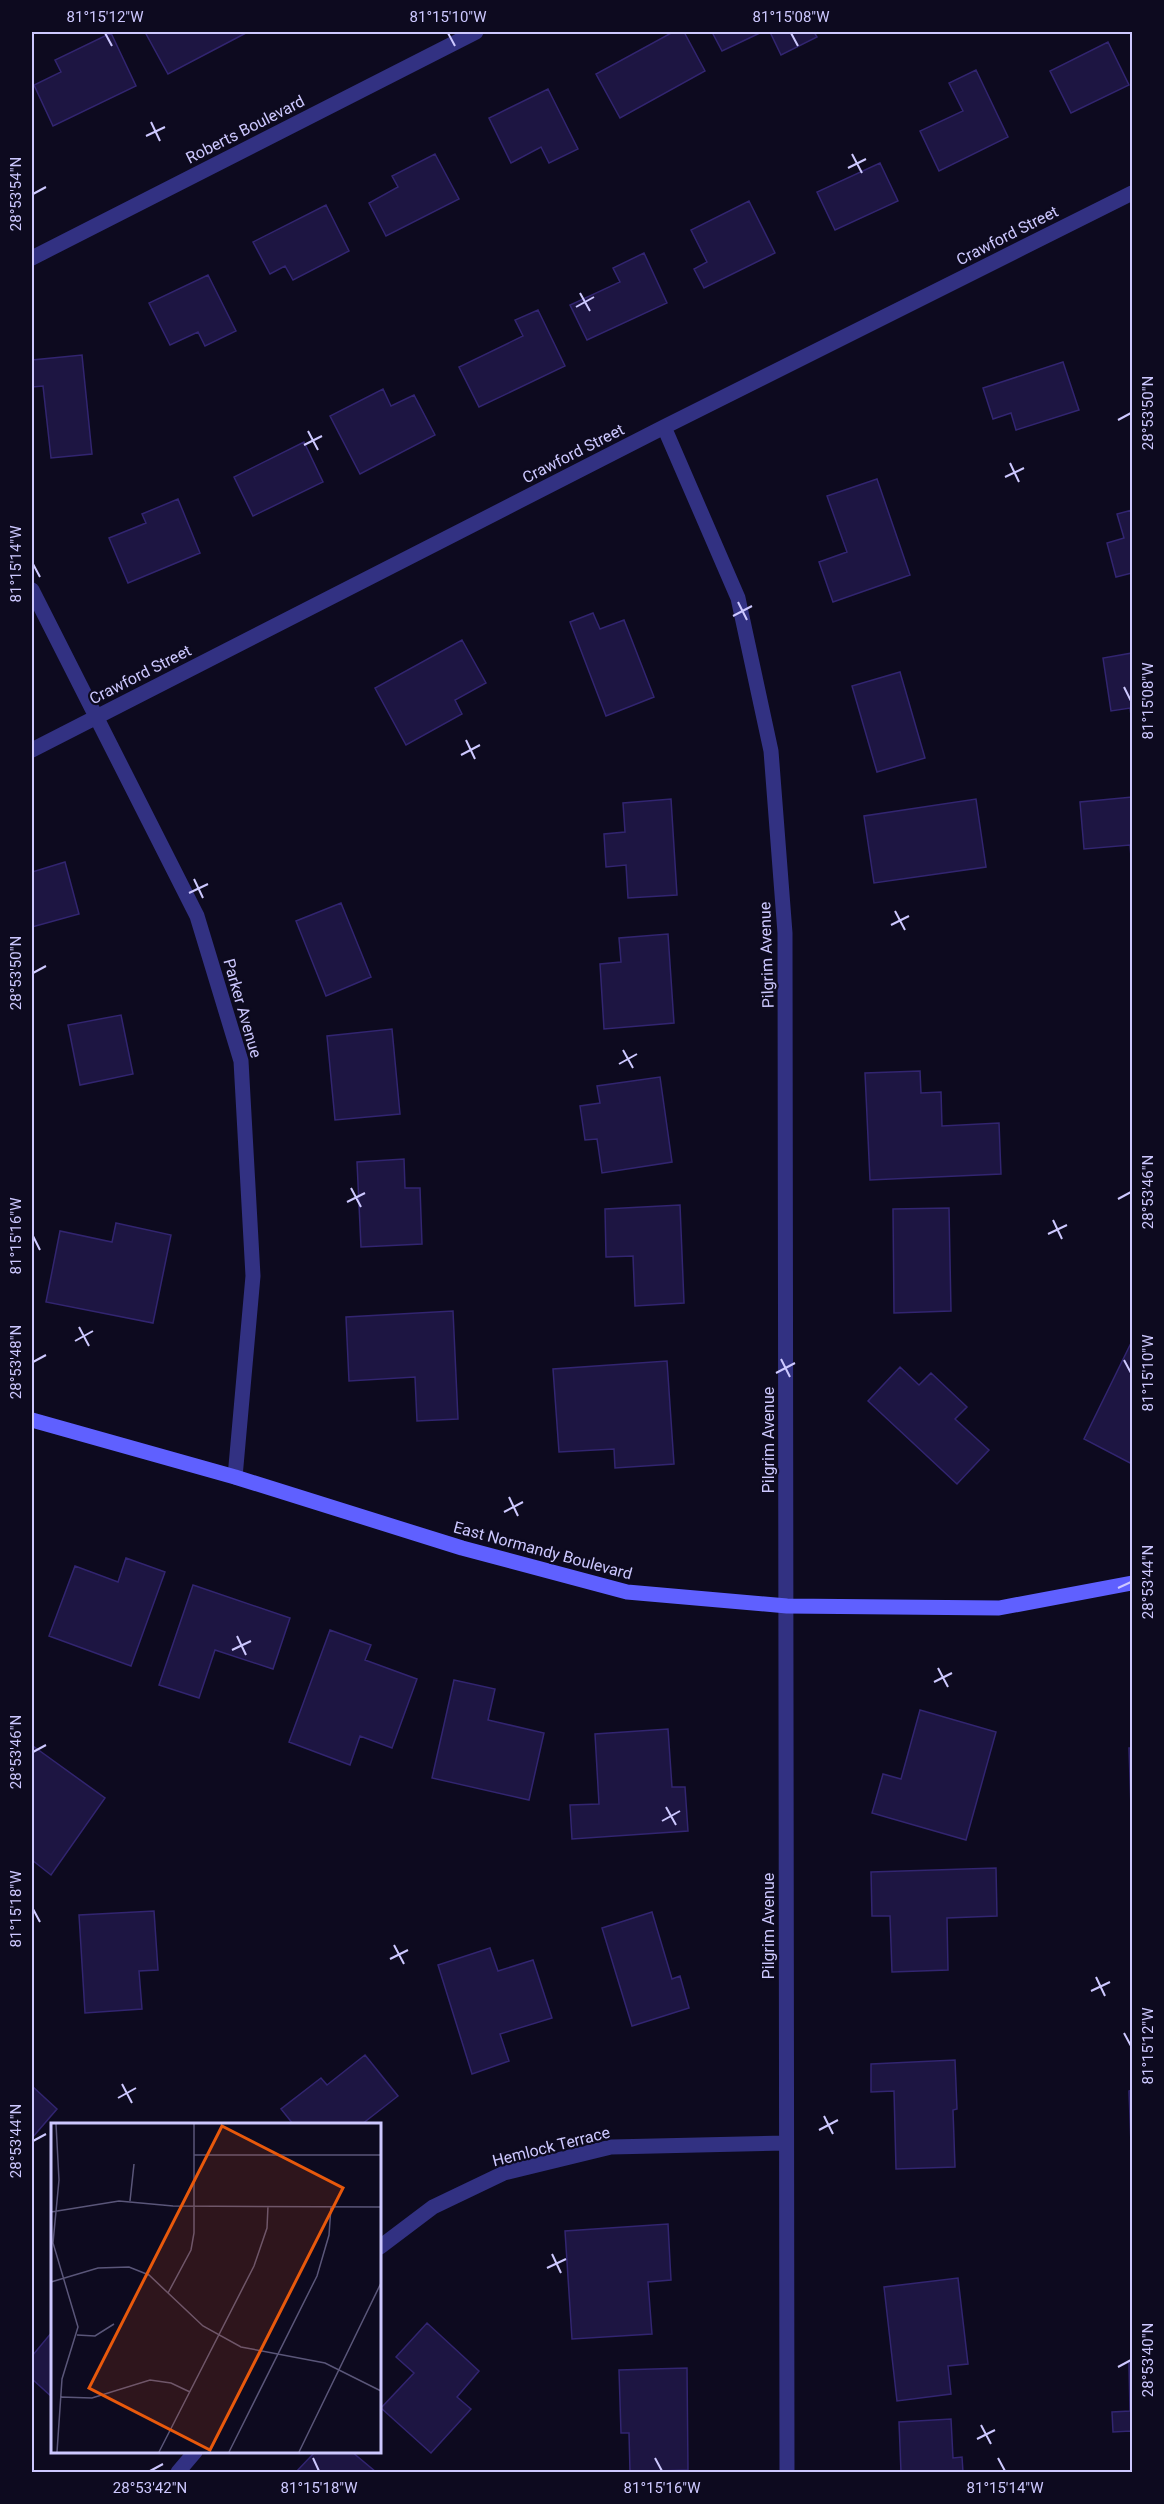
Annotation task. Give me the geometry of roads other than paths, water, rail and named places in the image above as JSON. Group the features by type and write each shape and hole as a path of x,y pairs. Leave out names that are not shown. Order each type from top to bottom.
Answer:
{"street":[{"name":"Roberts Boulevard","path":"32,258 476,32"},
{"name":"Crawford Street","path":"32,750 664,427 1132,193"},
{"name":"Pilgrim Avenue","path":"664,427 738,598 771,751 785,933 787,2472"},
{"name":"Parker Avenue","path":"32,590 197,916 241,1061 253,1276 235,1477"},
{"name":"East Normandy Boulevard","path":"32,1420 235,1477 462,1548 627,1592 787,1606 999,1608 1132,1583"},
{"name":"Hemlock Terrace","path":"381,2246 433,2207 504,2173 611,2147 786,2142"},
{"path":"178,2472 193,2453"}]}
